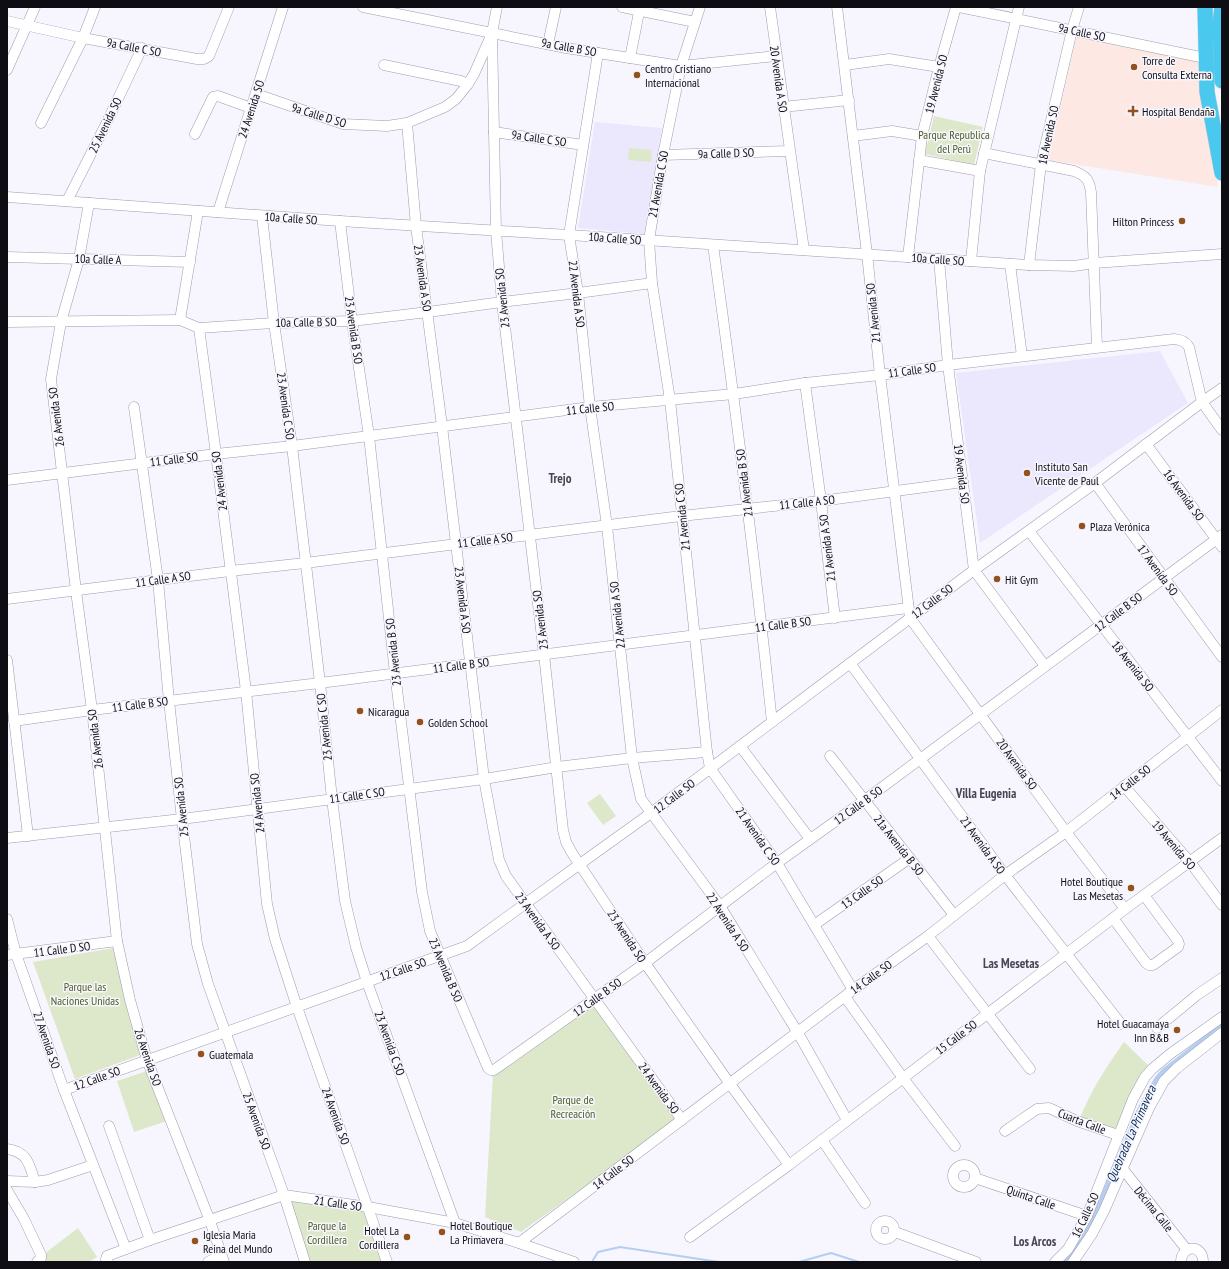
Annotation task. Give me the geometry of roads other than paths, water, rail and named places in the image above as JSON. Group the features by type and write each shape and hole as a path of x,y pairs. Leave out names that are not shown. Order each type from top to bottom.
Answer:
{"highway":[{"path":"1204,7 1205,58 1208,99 1222,173"},
{"path":"1222,7 1220,24 1222,83"},
{"path":"1205,58 1210,59 1216,64 1217,76 1222,83"}],"street":[{"path":"7,70 35,7"},
{"path":"41,123 83,38 95,7"},
{"name":"9a Calle C SO","path":"7,21 83,38 204,59 209,56 230,7"},
{"name":"24 Avenida SO","path":"218,212 283,7"},
{"name":"9a Calle B SO","path":"363,7 384,14 598,53 681,66 776,56"},
{"name":"23 Avenida SO","path":"497,7 492,33 496,231 502,302 544,654 563,830 566,842 644,962 789,1165"},
{"path":"548,44 556,7"},
{"path":"622,7 640,9 695,22"},
{"name":"21 Avenida C SO","path":"700,7 681,66 662,155 649,240 652,283 670,400 681,516 696,635 707,752 710,768 777,863 814,925 849,994 903,1078 955,1146"},
{"name":"20 Avenida A SO","path":"770,7 789,151"},
{"name":"21 Avenida SO","path":"837,7 909,613"},
{"name":"9a Calle SO","path":"958,7 1205,58"},
{"name":"19 Avenida SO","path":"908,257 922,136 940,67 958,7"},
{"path":"971,261 980,171 1019,7"},
{"name":"18 Avenida SO","path":"1029,265 1041,164 1072,30 1079,7"},
{"path":"630,58 640,9"},
{"name":"9a Calle D SO","path":"256,94 343,124 387,126 407,124 445,106 456,99 468,84 484,53 492,33"},
{"name":"25 Avenida SO","path":"67,201 142,48"},
{"name":"22 Avenida A SO","path":"598,53 570,235 578,293 590,407 607,526 632,758 641,798 720,906 798,1033 847,1120"},
{"path":"844,65 889,59 940,67"},
{"path":"384,65 461,81 468,84"},
{"path":"195,134 213,97 218,96 251,108"},
{"path":"783,107 849,100"},
{"name":"23 Avenida A SO","path":"407,124 416,226 428,312 484,779 499,860 506,876 594,998"},
{"name":"9a Calle C SO","path":"494,132 583,145"},
{"path":"853,136 892,132 922,136"},
{"path":"789,151 804,250"},
{"name":"9a Calle D SO","path":"662,155 789,151"},
{"path":"984,152 1074,171 1081,174 1089,182 1091,192 1097,347"},
{"path":"919,160 980,171"},
{"name":"10a Calle SO","path":"7,197 262,216 1029,265 1074,266 1094,263 1222,254"},
{"name":"26 Avenida SO","path":"89,203 79,258 61,322 51,379 76,591 92,710 117,942 130,1000 147,1060 210,1220 222,1258"},
{"path":"180,320 198,211"},
{"name":"23 Avenida C SO","path":"262,216 274,322 292,446 345,901 356,947 367,982 455,1223"},
{"name":"23 Avenida B SO","path":"340,221 352,321 369,436 395,673 422,892 430,931 488,1068 491,1070"},
{"name":"21 Avenida B SO","path":"713,245 734,394 772,722"},
{"name":"10a Calle A","path":"7,258 79,258 190,262"},
{"name":"19 Avenida SO","path":"939,259 948,365 974,570 1045,666"},
{"path":"1010,264 1022,356"},
{"name":"10a Calle B SO","path":"7,322 180,320 199,328 274,322 352,321 652,283"},
{"name":"24 Avenida SO","path":"199,328 246,691 267,904 275,939 297,1007 387,1262"},
{"name":"11 Calle SO","path":"7,480 292,446 590,407 734,394 805,383 880,375 948,365 1174,339 1181,340 1189,347 1202,402"},
{"name":"21 Avenida A SO","path":"805,383 835,618"},
{"name":"12 Calle SO","path":"64,1090 467,946 651,813 772,722 850,663 909,613 1029,531 1222,388"},
{"path":"1202,402 1222,430"},
{"name":"25 Avenida SO","path":"134,407 158,580 169,701 197,944 208,984 284,1195 305,1262"},
{"name":"16 Avenida SO","path":"1146,444 1220,540"},
{"name":"11 Calle A SO","path":"7,599 963,482"},
{"name":"17 Avenida SO","path":"1095,483 1222,657"},
{"name":"18 Avenida SO","path":"1029,531 1222,781"},
{"name":"12 Calle B SO","path":"491,1070 494,1070 644,962 1101,624 1164,578 1220,540"},
{"name":"11 Calle B SO","path":"14,721 92,710 320,683 835,618 909,613"},
{"name":"20 Avenida SO","path":"909,613 1066,832 1125,909"},
{"path":"7,660 28,836"},
{"name":"21 Avenida A SO","path":"850,663 1005,875 1121,1024"},
{"name":"14 Calle SO","path":"520,1243 928,936 1005,875 1066,832 1222,710"},
{"path":"740,746 810,839"},
{"name":"11 Calle C SO","path":"7,838 182,819 484,779 557,767 632,758 707,752"},
{"name":"21a Avenida B SO","path":"830,756 954,915"},
{"name":"19 Avenida SO","path":"1124,786 1190,862 1222,905"},
{"name":"15 Calle SO","path":"690,1237 789,1165 1113,918 1222,838"},
{"name":"13 Calle SO","path":"814,925 910,858"},
{"path":"1113,918 1149,965 1153,964 1178,947 1178,941 1144,895"},
{"name":"27 Avenida SO","path":"7,919 12,955 126,1249"},
{"path":"928,936 1030,1069"},
{"name":"11 Calle D SO","path":"12,955 117,942"},
{"path":"1157,1028 1197,994 1222,978"},
{"name":"24 Avenida SO","path":"594,998 682,1120"},
{"name":"16 Calle SO","path":"1055,1262 1068,1249 1087,1216 1118,1135 1145,1077 1170,1054 1222,1017"},
{"name":"16 Calle SO","path":"1073,1262 1092,1234 1104,1211 1147,1107 1165,1079 1222,1033"},
{"path":"1135,1100 1147,1107"},
{"name":"Cuarta Calle","path":"1005,1131 1037,1109 1049,1108 1077,1121 1118,1135"},
{"path":"109,1126 150,1240"},
{"path":"822,1140 865,1203"},
{"path":"7,1149 21,1154 28,1160 35,1182"},
{"path":"7,1182 35,1182 48,1180 93,1166"},
{"name":"Décima Calle","path":"1122,1168 1187,1250 1194,1248 1198,1250 1203,1256 1203,1262"},
{"name":"Quinta Calle","path":"975,1178 1087,1216"},
{"path":"7,1190 24,1219 41,1255 41,1258 37,1262"},
{"name":"21 Calle SO","path":"107,1260 107,1256 150,1240 284,1195 368,1207 455,1223 520,1243 571,1261"},
{"path":"895,1232 976,1262"},
{"path":"1181,1262 1182,1254 1187,1250"},
{"path":"208,1262 222,1258"}],"water":[{"path":"1222,1022 1222,1029 1165,1072 1158,1081 1141,1111 1096,1219 1078,1250 1066,1262 1060,1262 1075,1247 1092,1217 1137,1109 1155,1077 1162,1069"}],"waterway":[{"name":"Quebrada La Primavera","path":"593,1260 598,1252 620,1247 719,1262"},
{"name":"Quebrada La Primavera","path":"799,1262 831,1253 859,1262"}],"place":[{"name":"Torre de Consulta Externa","path":"1134,67"},
{"name":"Centro Cristiano Internacional","path":"637,75"},
{"name":"Hospital Bendaña","path":"1133,111"},
{"name":"Hilton Princess","path":"1182,221"},
{"name":"Instituto San Vicente de Paul","path":"1027,473"},
{"name":"Plaza Verónica","path":"1082,526"},
{"name":"Hit Gym","path":"997,579"},
{"name":"Nicaragua","path":"360,711"},
{"name":"Golden School","path":"420,722"},
{"name":"Hotel Boutique Las Mesetas","path":"1131,888"},
{"name":"Hotel Guacamaya Inn B&B","path":"1177,1030"},
{"name":"Guatemala","path":"201,1054"},
{"name":"Hotel Boutique La Primavera","path":"442,1232"},
{"name":"Hotel La Cordillera","path":"407,1237"},
{"name":"Iglesia Maria Reina del Mundo","path":"195,1241"}],"district":[{"name":"Trejo","path":"560,478"},
{"name":"Villa Eugenia","path":"986,793"},
{"name":"Las Mesetas","path":"1011,963"},
{"name":"Los Arcos","path":"1035,1241"}],"park label":[{"name":"Parque Republica del Perú","path":"954,141"},
{"name":"Parque las Naciones Unidas","path":"85,993"},
{"name":"Parque de Recreación","path":"573,1106"},
{"name":"Parque la Cordillera","path":"327,1232"}]}
